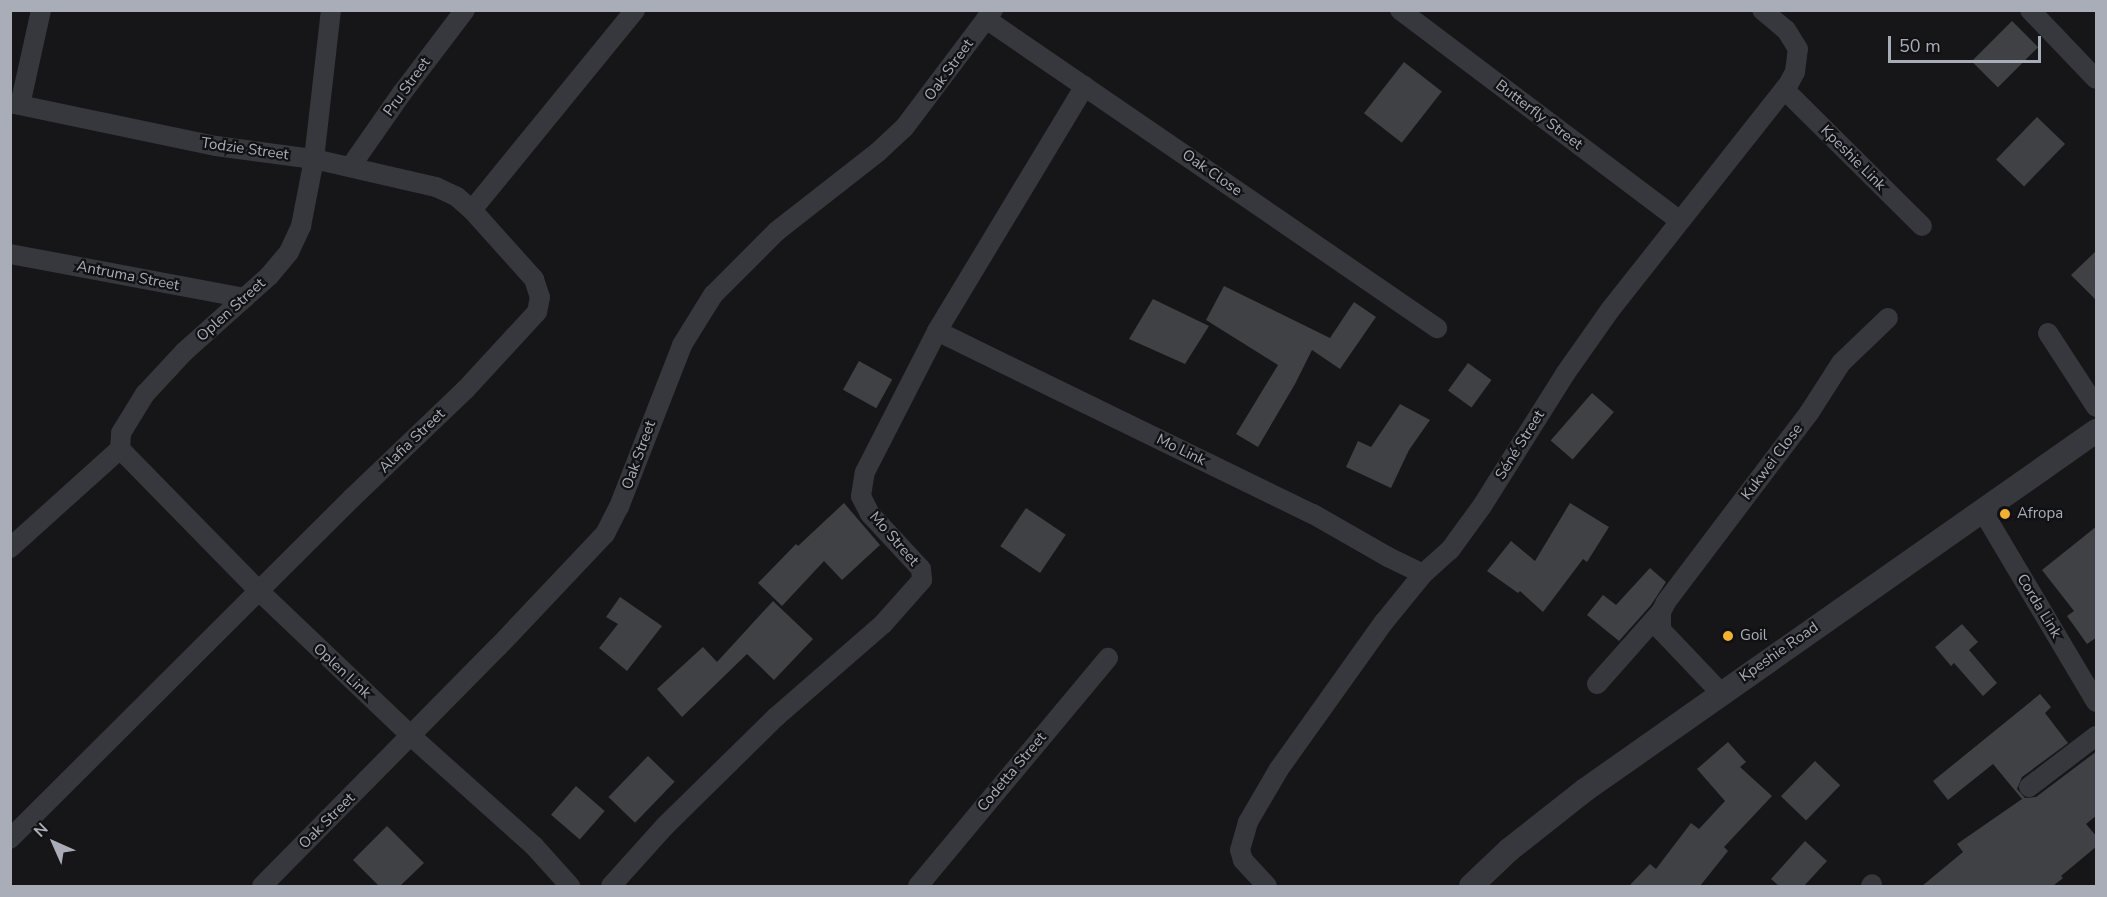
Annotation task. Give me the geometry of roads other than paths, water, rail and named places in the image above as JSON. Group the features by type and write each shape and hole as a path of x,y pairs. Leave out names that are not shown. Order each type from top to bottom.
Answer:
{"street":[{"path":"15,104 41,10"},
{"name":"Pru Street","path":"351,166 402,93 465,10"},
{"path":"472,210 635,10"},
{"name":"Butterfly Street","path":"1400,10 1679,220"},
{"name":"Séné Street","path":"1267,886 1243,860 1240,850 1248,822 1311,724 1384,622 1423,574 1450,550 1482,506 1565,374 1679,220 1785,90 1795,72 1798,49 1785,30 1762,10"},
{"path":"2030,10 2097,79"},
{"name":"Oplen Street","path":"120,449 121,433 145,394 184,352 245,298 289,252 301,226 314,159 326,12"},
{"name":"Oak Close","path":"990,15 1085,86 1437,328"},
{"name":"Oak Street","path":"261,886 411,736 605,534 619,507 682,345 713,295 777,231 878,152 904,128 931,96 990,15"},
{"name":"Mo Street","path":"611,886 665,826 776,717 883,624 922,580 921,569 870,514 861,496 865,472 937,331 1085,86"},
{"name":"Kpeshie Link","path":"1785,90 1922,226"},
{"name":"Todzie Street","path":"15,104 216,146 351,166 436,187 457,197 472,210"},
{"name":"Alafia Street","path":"10,839 466,389 537,312 540,297 534,279 472,210"},
{"name":"Antruma Street","path":"10,254 245,298"},
{"name":"Kukwei Close","path":"1597,684 1661,612 1809,413 1840,363 1888,318"},
{"name":"Mo Link","path":"937,331 1313,514 1388,557 1423,574"},
{"path":"2048,333 2097,406"},
{"name":"Kpeshie Road","path":"1471,886 1549,817 1721,693 2097,430"},
{"path":"10,548 120,449"},
{"name":"Oplen Link","path":"120,449 260,591 411,736 534,846 570,886"},
{"name":"Corda Link","path":"1982,510 2097,702"},
{"path":"1661,612 1661,630 1721,693"},
{"name":"Codetta Street","path":"918,886 1108,658"},
{"path":"2029,788 2097,736"}],"place":[{"name":"Afropa","path":"2005,514"},
{"name":"Goil","path":"1728,636"}]}
